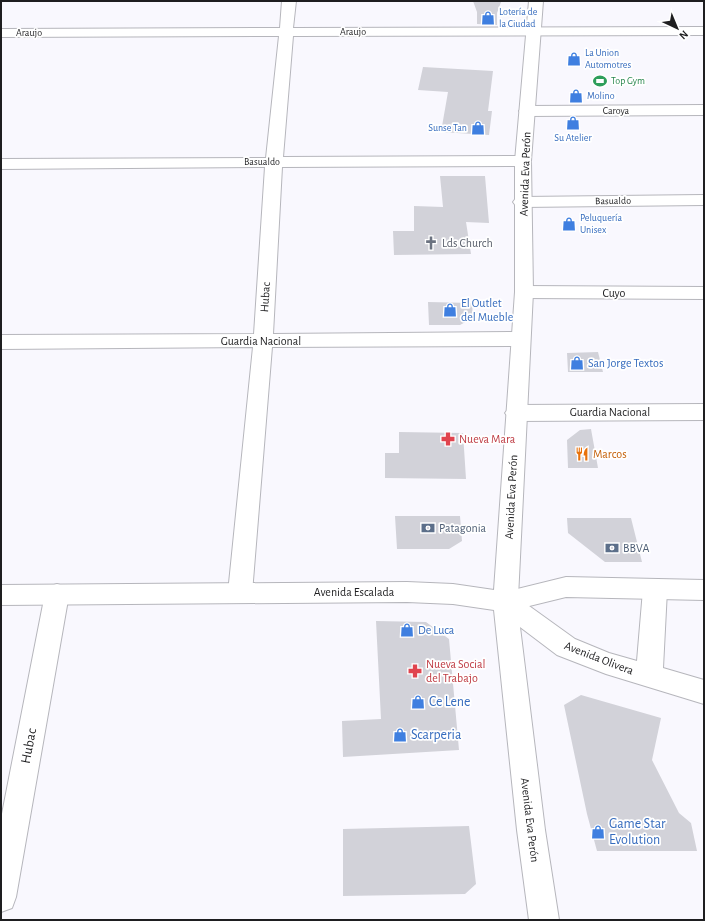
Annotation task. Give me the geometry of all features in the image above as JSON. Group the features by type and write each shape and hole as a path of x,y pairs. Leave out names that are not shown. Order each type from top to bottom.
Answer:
{"street":[{"name":"Hubac","path":"240,593 262,341 274,162 289,1"},
{"name":"Avenida Eva Perón","path":"536,1 523,161 522,202 524,292 505,602 531,830 544,920"},
{"name":"Araujo","path":"1,33 534,32 704,30"},
{"name":"Caroya","path":"527,111 704,110"},
{"name":"Basualdo","path":"1,164 523,161"},
{"name":"Basualdo","path":"522,202 704,200"},
{"name":"Cuyo","path":"524,292 704,293"},
{"name":"Guardia Nacional","path":"1,342 520,339"},
{"name":"Guardia Nacional","path":"516,413 704,412"},
{"name":"Avenida Escalada","path":"1,594 407,592 453,594 505,602 566,587 704,590"},
{"path":"649,676 655,590"},
{"name":"Hubac","path":"1,897 57,594"},
{"name":"Avenida Olivera","path":"505,602 566,647 606,663 704,692"}],"building":[{"path":"473,1 501,2 497,13 497,25 477,24 477,12"},
{"path":"423,67 493,71 488,111 492,111 489,135 441,132 448,92 418,90"},
{"path":"440,176 485,176 489,223 466,222 471,254 394,255 393,231 414,231 414,206 443,207"},
{"name":"El Outlet del Mueble","path":"428,302 472,303 473,318 460,325 429,325"},
{"path":"598,352 603,372 568,372 567,353"},
{"name":"Marcos","path":"591,429 598,468 568,468 567,440 580,430"},
{"path":"399,432 463,433 466,479 385,478 385,453 399,453"},
{"name":"Patagonia","path":"395,516 460,516 462,541 449,549 397,549"},
{"name":"BBVA","path":"567,518 631,518 642,562 605,562 568,533"},
{"path":"376,621 426,622 449,639 459,750 343,757 342,721 381,719"},
{"path":"581,695 661,718 652,760 679,813 691,823 697,851 597,851 587,814 564,705"},
{"path":"469,826 476,884 465,894 343,896 343,829"}],"place":[{"name":"Lotería de la Ciudad","path":"488,18"},
{"name":"La Union Automotres","path":"574,59"},
{"name":"Top Gym","path":"600,81"},
{"name":"Molino","path":"576,96"},
{"name":"Su Atelier","path":"573,123"},
{"name":"Sunse Tan","path":"478,128"},
{"name":"Peluquería Unisex","path":"569,224"},
{"name":"Lds Church","path":"431,243"},
{"name":"El Outlet del Mueble","path":"450,310"},
{"name":"San Jorge Textos","path":"577,363"},
{"name":"Nueva Mara","path":"448,439"},
{"name":"Marcos","path":"582,454"},
{"name":"Patagonia","path":"428,528"},
{"name":"BBVA","path":"612,548"},
{"name":"De Luca","path":"407,630"},
{"name":"Nueva Social del Trabajo","path":"415,671"},
{"name":"Ce Lene","path":"418,702"},
{"name":"Scarperia","path":"400,735"},
{"name":"Game Star Evolution","path":"598,832"}]}
